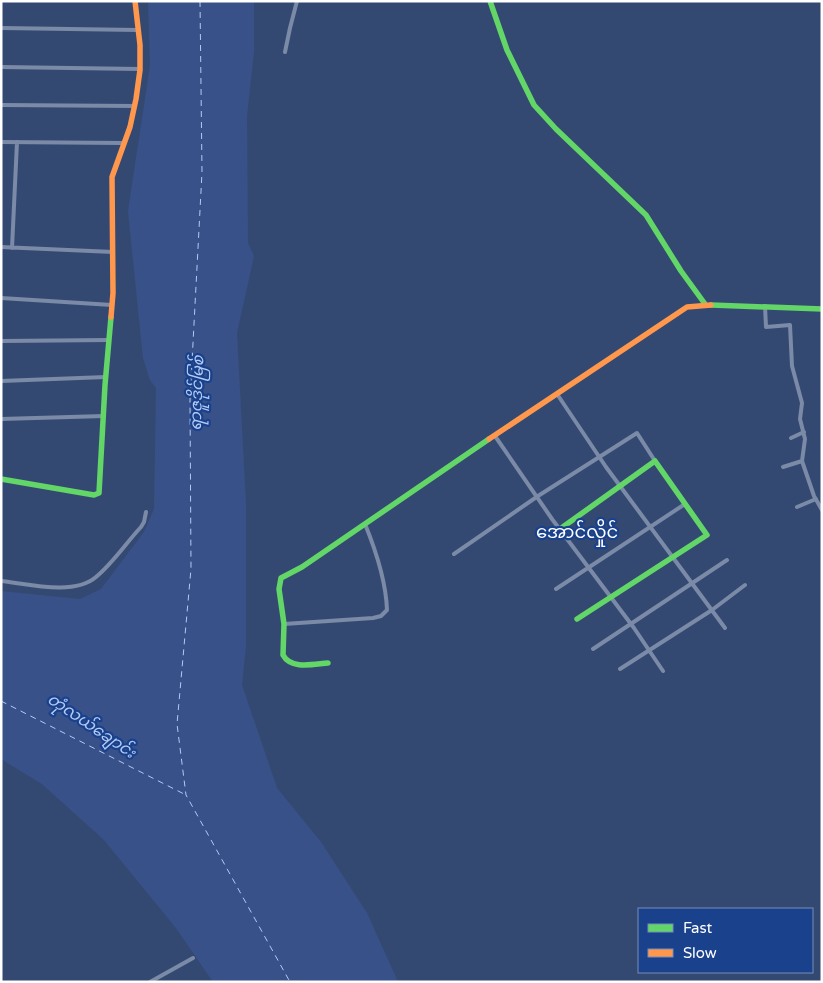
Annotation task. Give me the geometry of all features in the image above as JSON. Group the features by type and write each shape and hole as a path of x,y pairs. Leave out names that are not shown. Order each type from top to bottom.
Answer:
{"street":[{"path":"1,479 97,495 100,490 112,305 112,177 129,129 140,69 135,1"},
{"path":"285,52 297,1"},
{"path":"490,1 507,50 534,105 556,129 632,201 643,209 679,267 705,304"},
{"path":"1,28 138,30"},
{"path":"1,67 140,69"},
{"path":"1,105 134,106"},
{"path":"1,142 123,143"},
{"path":"12,248 17,142"},
{"path":"1,247 113,252"},
{"path":"1,298 112,305"},
{"path":"328,663 296,665 285,659 283,655 284,624 280,605 281,578 302,567 687,307 705,304 822,309"},
{"path":"765,306 766,327 790,325 792,366 802,403 800,420 805,440 802,461 822,510"},
{"path":"1,341 109,340"},
{"path":"1,381 106,377"},
{"path":"557,394 599,458 724,628"},
{"path":"795,402 802,403"},
{"path":"1,418 104,416"},
{"path":"791,438 804,432"},
{"path":"454,554 538,496 637,433 707,535 577,619"},
{"path":"494,436 663,671"},
{"path":"560,529 655,461"},
{"path":"783,468 802,461"},
{"path":"797,507 816,498"},
{"path":"556,590 685,504"},
{"path":"1,581 65,588 88,582 100,573 141,527 146,512"},
{"path":"284,624 373,618 381,616 387,610 383,581 374,545 365,524"},
{"path":"593,649 727,560"},
{"path":"620,669 712,610 745,585"},
{"path":"150,982 193,958"}],"water":[{"path":"148,1 254,1 254,52 247,116 248,243 254,256 237,333 246,504 246,645 242,685 277,788 321,842 367,913 398,982 213,982 176,928 104,840 42,784 1,759 1,591 80,599 101,589 144,532 154,509 156,388 150,380 143,358 128,211 150,66"}],"ferry route":[{"path":"200,1 202,172 190,400 191,569 177,724 186,795 290,982"},
{"path":"1,701 186,795"}],"traffic: fast":[{"path":"490,1 507,50 534,105 556,129 646,215 681,271 705,304"},
{"path":"711,305 822,309"},
{"path":"1,479 94,495 99,493 111,317"},
{"path":"328,663 310,665 291,663 283,655 284,624 279,589 281,578 302,567 489,439"},
{"path":"560,529 655,461 707,535 577,619"}],"traffic: slow":[{"path":"111,317 113,293 112,177 130,127 140,70 140,45 135,1"},
{"path":"489,439 687,307 711,305"}],"district":[{"name":"အောင်လှိုင်","path":"577,532"}],"water label":[{"name":"ရာဇူဒိုင်မြစ်","path":"196,393"},
{"name":"တုံလယ်ချောင်း","path":"92,725"}]}
